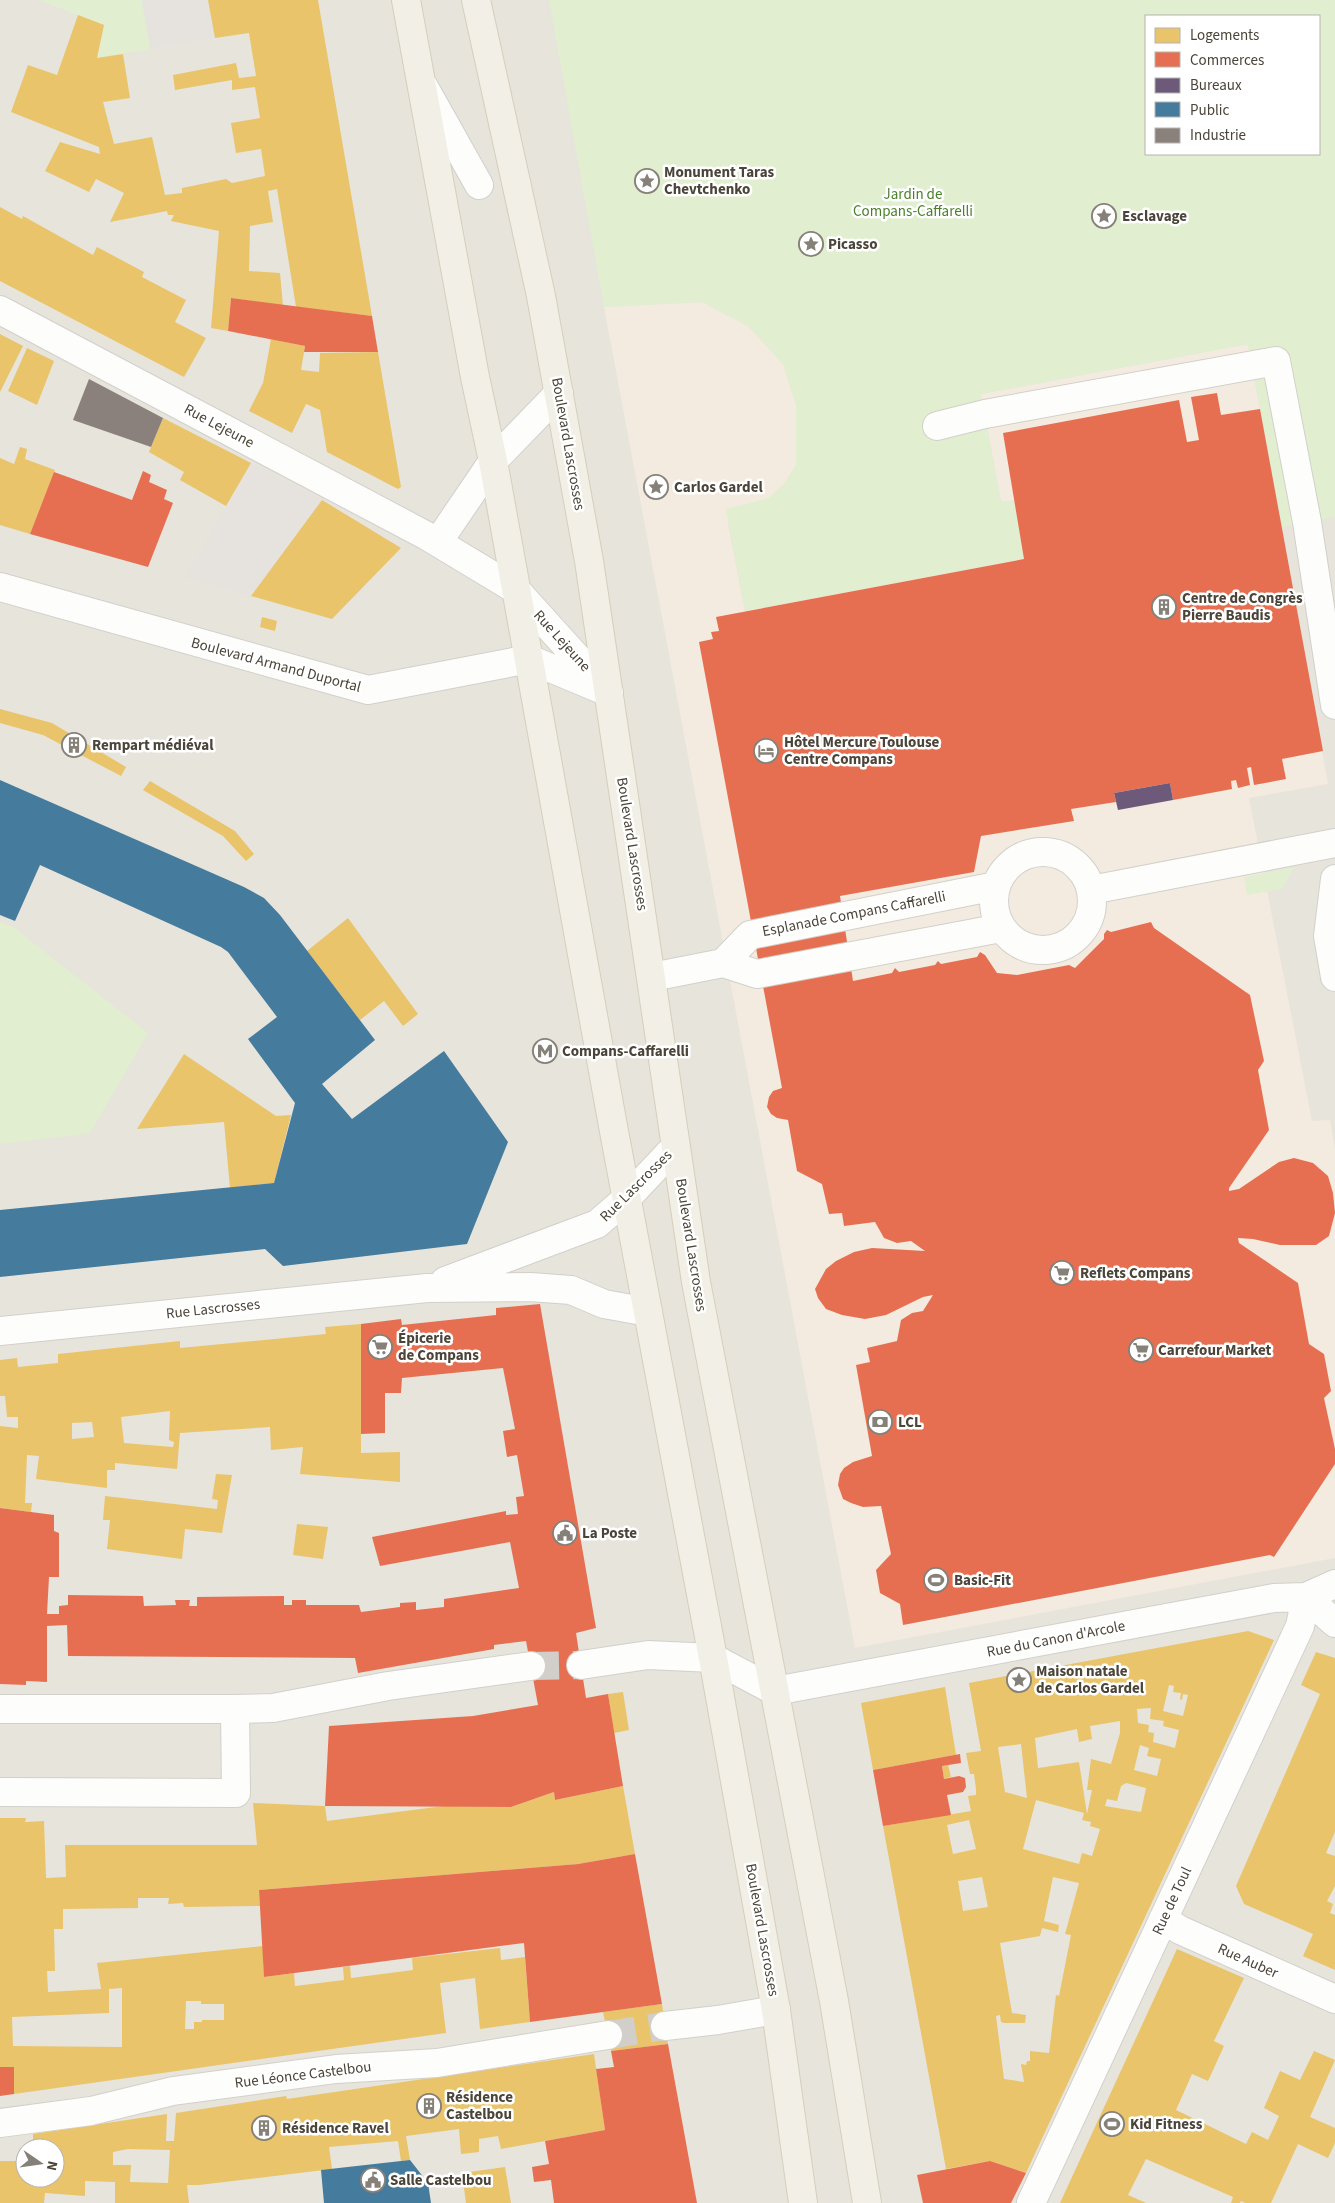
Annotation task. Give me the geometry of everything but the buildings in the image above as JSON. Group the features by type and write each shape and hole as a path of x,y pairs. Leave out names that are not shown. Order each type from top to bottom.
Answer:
{"main road":[{"name":"Boulevard Lascrosses","path":"406,0 475,377 493,461 626,1199 713,1658 776,2010 804,2203"},
{"name":"Boulevard Lascrosses","path":"476,0 541,296 589,561 696,1282 834,2001 867,2203"}],"street":[{"path":"420,81 479,185"},
{"name":"Rue Lejeune","path":"0,310 438,542 515,589 609,692"},
{"path":"937,426 985,414 1276,361 1306,522 1335,705"},
{"path":"438,542 493,461 559,393"},
{"name":"Boulevard Armand Duportal","path":"0,587 368,690 528,659"},
{"path":"528,659 609,692"},
{"path":"1091,890 1335,842"},
{"path":"1045,851 1066,856 1082,870 1091,890 1092,907 1086,924 1076,937 1062,946 1045,950 1028,948 1013,940 1001,928 994,907 996,886 1006,867 1024,855 1045,851"},
{"path":"1335,878 1332,936 1335,977"},
{"name":"Esplanade Compans Caffarelli","path":"723,963 750,936 996,886"},
{"path":"652,977 723,963 757,974 1001,928"},
{"name":"Rue Lascrosses","path":"427,1288 597,1224 626,1199 676,1146"},
{"name":"Rue Lascrosses","path":"0,1331 427,1288 530,1287 571,1290 604,1304 648,1312"},
{"name":"Rue du Canon d'Arcole","path":"775,1690 1274,1598 1306,1597 1335,1584"},
{"path":"1306,1597 1335,1623"},
{"name":"Rue de Toul","path":"1031,2203 1300,1626 1306,1597"},
{"path":"581,1665 648,1655 713,1658 775,1690"},
{"path":"0,1709 235,1710 273,1708 388,1686 531,1666"},
{"path":"0,1792 236,1793 235,1710"},
{"name":"Rue Auber","path":"1163,1919 1180,1930 1335,1999"},
{"path":"665,2026 718,2020 776,2010"},
{"name":"Rue Léonce Castelbou","path":"0,2123 91,2112 173,2091 336,2068 437,2063 608,2035"}],"shaded area":[{"path":"0,0 1335,0 1335,2203 0,2203"},
{"path":"142,0 208,0 215,38 150,49"},
{"path":"702,302 748,326 783,364 796,405 796,465 784,484 769,498 760,501 728,524 745,611 1024,559 1015,500 1001,502 981,394 1248,344 1328,784 1249,798 1312,1121 1330,1120 1335,1149 1335,1558 855,1648 604,307"},
{"path":"251,463 322,500 251,596 185,578"}],"green space":[{"path":"39,0 142,0 150,49 97,58 104,25"},
{"name":"Jardin de Compans-Caffarelli","path":"549,0 1335,0 1335,517 1282,527 1248,344 981,394 1001,502 1015,500 1024,559 745,611 726,509 769,498 784,484 796,465 796,405 783,364 748,326 702,302 604,307"},
{"path":"1294,867 1282,889 1247,895 1244,877"},
{"path":"0,922 13,927 148,1033 90,1133 0,1144"}],"tunnel":[{"path":"531,1666 581,1665"},
{"path":"608,2035 665,2026"}],"place":[{"name":"Monument Taras Chevtchenko","path":"647,181"},
{"name":"Esclavage","path":"1104,216"},
{"name":"Picasso","path":"811,244"},
{"name":"Carlos Gardel","path":"656,487"},
{"name":"Centre de Congrès Pierre Baudis","path":"1164,607"},
{"name":"Rempart médiéval","path":"74,745"},
{"name":"Hôtel Mercure Toulouse Centre Compans","path":"766,751"},
{"name":"Compans-Caffarelli","path":"545,1051"},
{"name":"Reflets Compans","path":"1062,1273"},
{"name":"Épicerie de Compans","path":"380,1347"},
{"name":"Carrefour Market","path":"1141,1350"},
{"name":"LCL","path":"880,1422"},
{"name":"La Poste","path":"565,1533"},
{"name":"Basic-Fit","path":"936,1580"},
{"name":"Maison natale de Carlos Gardel","path":"1019,1680"},
{"name":"Résidence Castelbou","path":"429,2106"},
{"name":"Kid Fitness","path":"1112,2124"},
{"name":"Résidence Ravel","path":"264,2128"},
{"name":"Salle Castelbou","path":"373,2180"}]}
